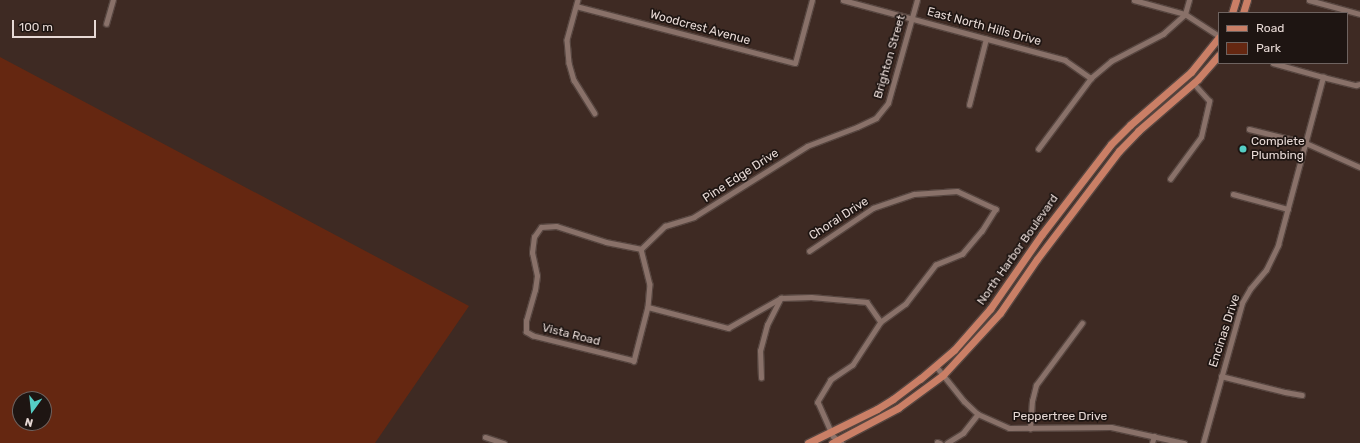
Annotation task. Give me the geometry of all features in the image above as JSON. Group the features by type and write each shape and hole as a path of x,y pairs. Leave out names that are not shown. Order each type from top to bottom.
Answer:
{"main road":[{"path":"1232,12 1236,0"},
{"path":"1243,12 1247,0"},
{"name":"North Harbor Boulevard","path":"835,439 936,366 978,325 1042,234 1111,144 1130,125 1191,72 1218,38"},
{"name":"North Harbor Boulevard","path":"808,443 835,439 898,408 943,375 1000,313 1050,241 1119,151 1138,131 1193,83 1218,56"}],"street":[{"path":"106,24 113,0"},
{"path":"578,0 567,46 574,80 595,113"},
{"name":"Woodcrest Avenue","path":"576,6 795,63 812,0"},
{"name":"East North Hills Drive","path":"843,0 1065,60 1091,78"},
{"name":"Brighton Street","path":"857,128 876,118 888,103 917,0"},
{"path":"1134,0 1186,14 1218,36"},
{"path":"1038,149 1091,78 1111,61 1163,34 1186,14 1189,0"},
{"path":"1309,0 1360,14"},
{"path":"969,105 986,39"},
{"path":"1277,64 1356,85 1360,84"},
{"name":"Encinas Drive","path":"1203,443 1242,304 1274,256 1323,77"},
{"path":"1170,179 1200,140 1206,118 1209,101 1193,83"},
{"name":"Pine Edge Drive","path":"641,249 665,226 694,217 806,146 857,128"},
{"path":"1249,129 1306,143 1360,167"},
{"name":"Choral Drive","path":"809,251 873,208 914,194 957,192 996,210 982,231 963,254 936,265 906,304 881,322"},
{"path":"1233,194 1288,209"},
{"name":"Vista Road","path":"556,226 606,242 641,249 650,284 648,307 634,361 533,336 526,332 526,321 535,290 537,276 532,253 534,237 541,227 556,226"},
{"path":"648,307 728,328 781,298 811,297 867,302 881,322 853,365 831,380 818,402 835,439"},
{"path":"761,378 760,351 768,325 781,298"},
{"path":"1030,429 1032,401 1036,385 1082,323"},
{"name":"Peppertree Drive","path":"936,366 964,401 978,414 1009,428 1030,429 1070,426 1111,427 1184,443"},
{"path":"1221,376 1302,395"},
{"path":"948,443 963,433 978,414"},
{"path":"1152,443 1154,436"},
{"path":"485,437 504,443"}],"green space":[{"path":"0,57 469,306 375,443 0,443"}],"place":[{"name":"Complete Plumbing","path":"1243,149"}]}
